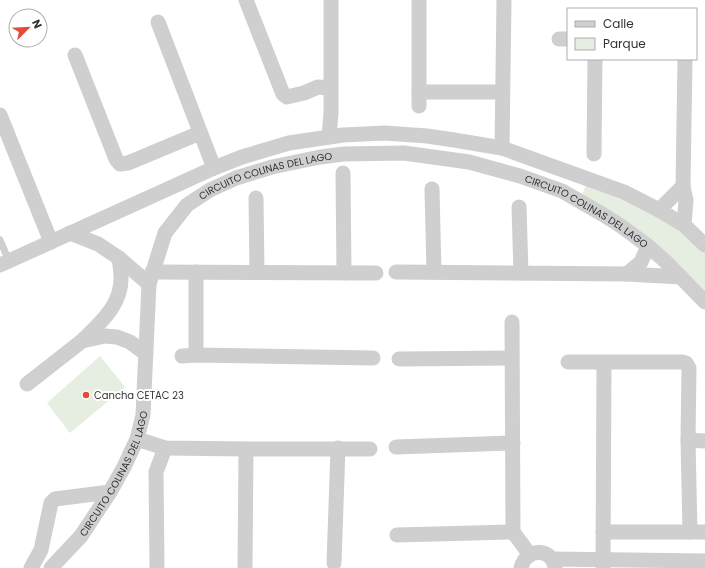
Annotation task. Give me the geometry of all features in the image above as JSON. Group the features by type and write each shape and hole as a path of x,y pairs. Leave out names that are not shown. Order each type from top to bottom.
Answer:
{"street":[{"path":"246,0 283,94 287,97 304,93 318,87 330,88"},
{"path":"331,0 330,88 336,136 344,154"},
{"path":"419,0 419,99 502,92"},
{"path":"502,148 504,0"},
{"path":"158,22 214,168"},
{"path":"76,55 116,159 120,164 128,163 200,132"},
{"path":"594,154 595,60"},
{"path":"684,225 686,200 683,186 685,60"},
{"path":"0,115 51,242"},
{"name":"CIRCUITO COLINAS DEL LAGO","path":"5,263 214,168 242,157 290,143 336,136 385,133 427,136 502,148 624,192 684,225 705,245"},
{"name":"CIRCUITO COLINAS DEL LAGO","path":"50,568 81,536 124,468 137,439 144,416 150,278 165,233 187,205 210,190 236,178 272,167 320,157 344,154 404,153 469,162 520,176 562,191 579,201 621,226 648,246 705,302"},
{"path":"343,173 344,273"},
{"path":"579,201 588,179"},
{"path":"659,210 683,186"},
{"path":"432,189 434,272"},
{"path":"256,198 257,272"},
{"path":"519,207 521,273"},
{"path":"70,233 98,244 150,278 196,272 376,273"},
{"path":"627,274 641,262 648,246"},
{"path":"27,384 82,341 108,314 117,298 122,278 119,258"},
{"path":"196,272 189,356 372,358"},
{"path":"396,272 627,274 681,277"},
{"path":"512,322 513,532 530,555"},
{"path":"82,341 105,336 118,337 130,342 146,354"},
{"path":"399,359 512,358"},
{"path":"568,362 682,362 686,363 689,368 688,440 698,532 603,532"},
{"path":"603,564 604,363"},
{"path":"137,439 165,448 370,449"},
{"path":"688,440 705,441"},
{"path":"396,447 513,443"},
{"path":"157,568 156,472 165,448"},
{"path":"334,563 338,448"},
{"path":"245,568 246,449"},
{"path":"31,568 41,550 51,503 54,499 110,492"},
{"path":"397,535 513,532"},
{"path":"521,568 523,561 535,553 541,553 554,563 603,564 705,561"}],"lane":[{"path":"0,240 5,263"}],"green space":[{"path":"588,180 624,193 705,246 705,296 580,200"},
{"name":"Cancha CETAC 23","path":"100,356 125,387 70,433 47,403"}],"place":[{"name":"Cancha CETAC 23","path":"86,395"}]}
